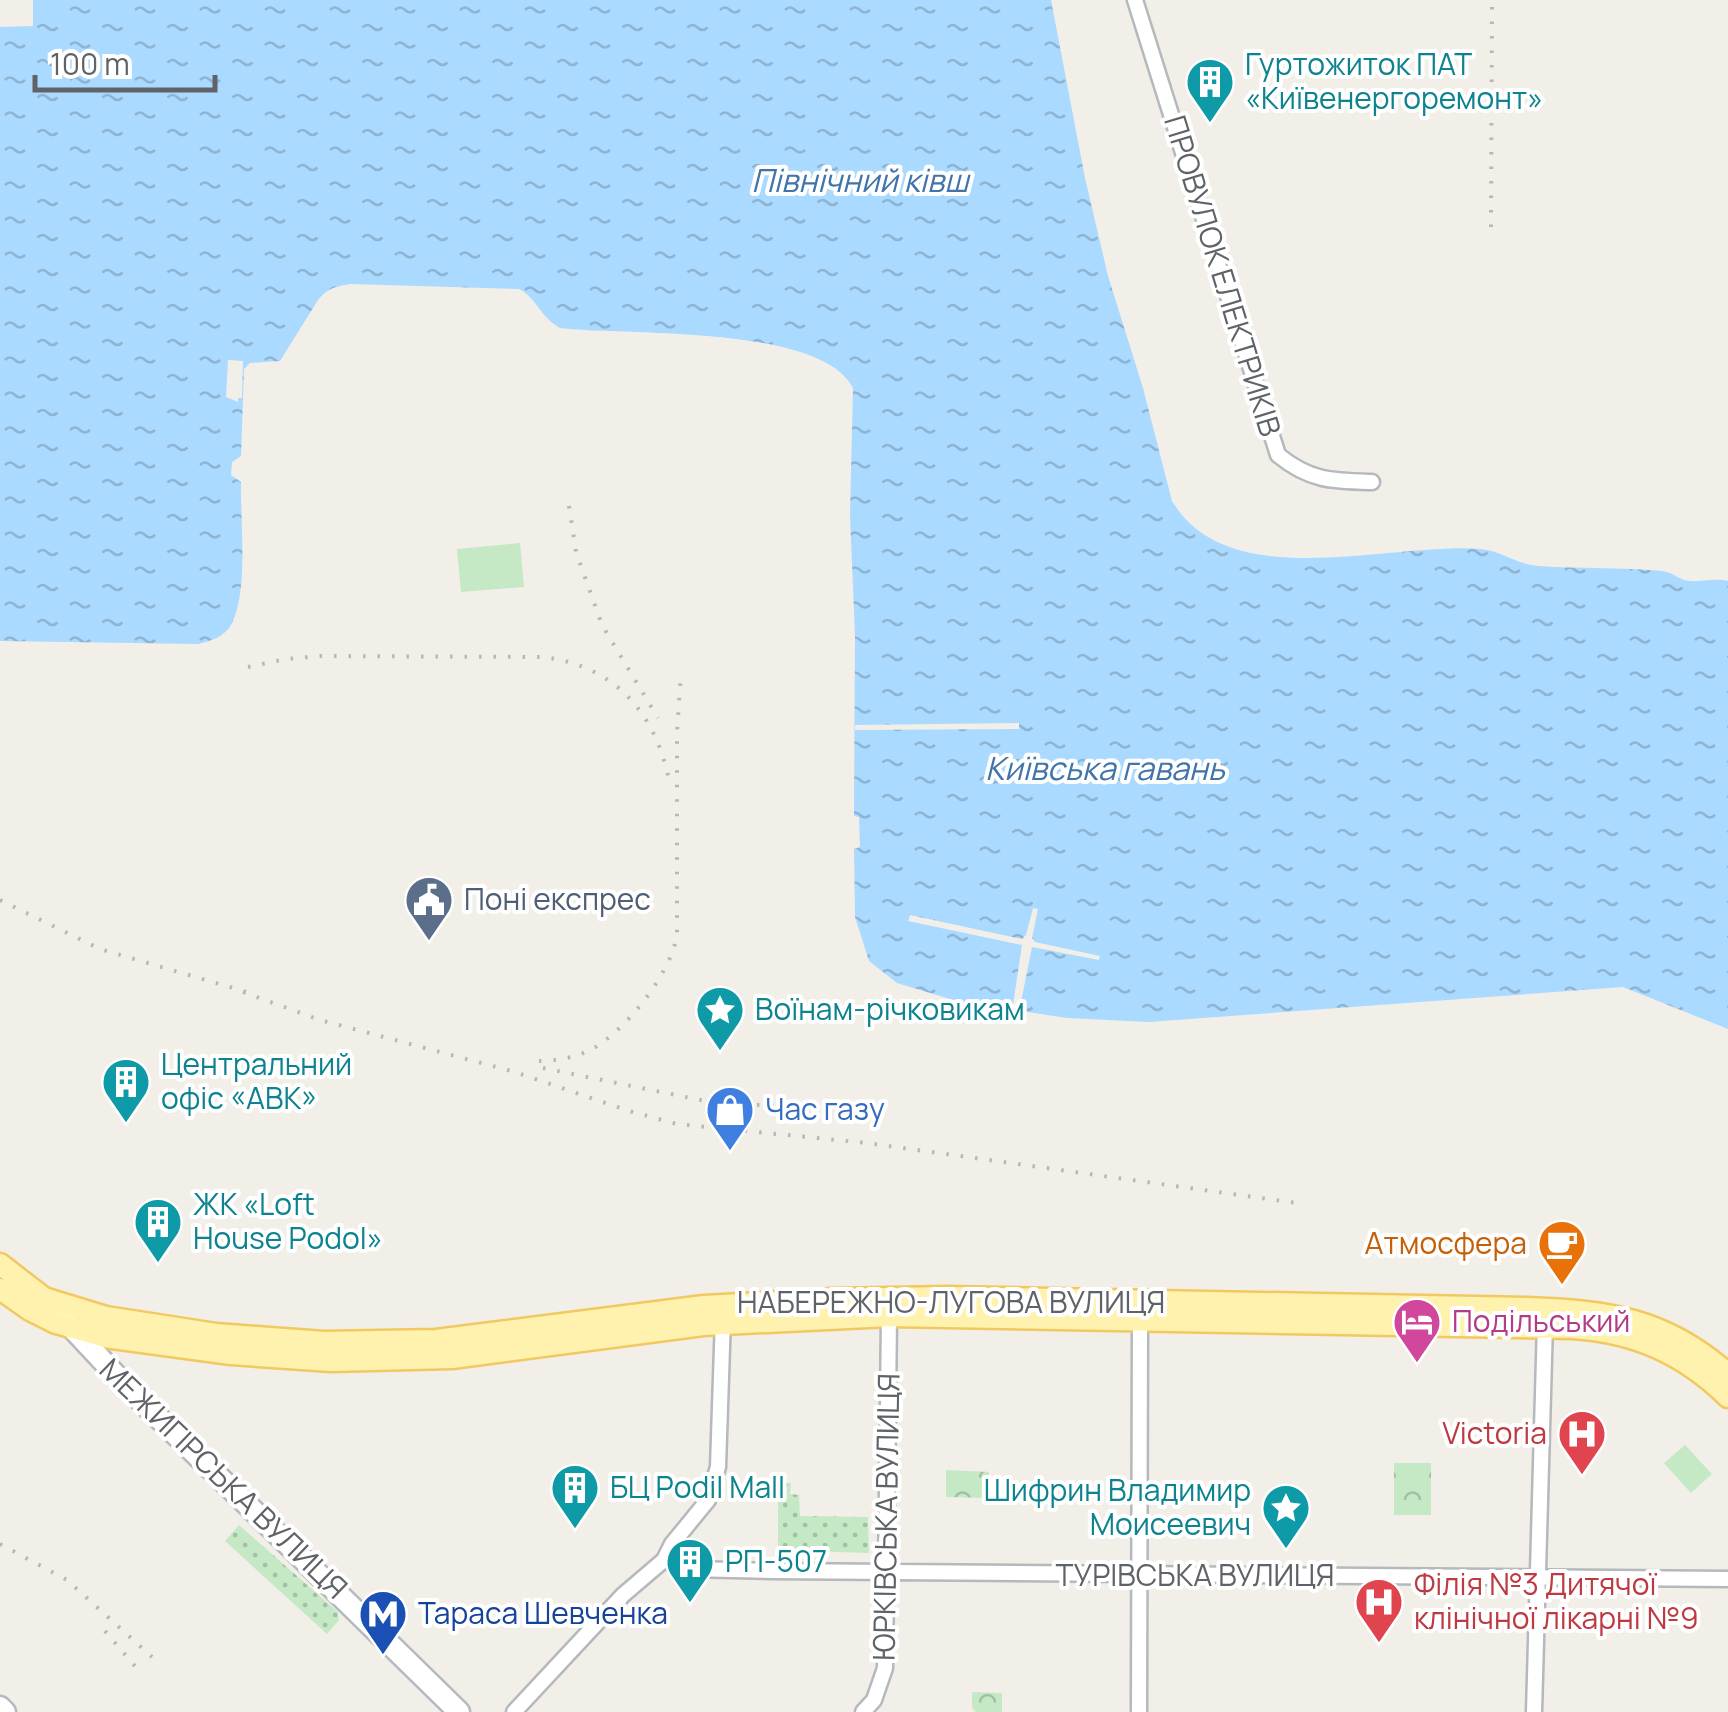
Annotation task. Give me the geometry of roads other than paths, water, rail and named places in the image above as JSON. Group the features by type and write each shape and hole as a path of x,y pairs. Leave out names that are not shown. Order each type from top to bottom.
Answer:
{"main road":[{"name":"МЕЖИГІРСЬКА ВУЛИЦЯ","path":"0,1264 44,1298"},
{"name":"МЕЖИГІРСЬКА ВУЛИЦЯ","path":"0,1289 30,1310 74,1330"},
{"name":"НАБЕРЕЖНО-ЛУГОВА ВУЛИЦЯ","path":"44,1298 106,1317 170,1328 276,1339 371,1343 947,1297 1545,1318 1646,1341 1684,1360 1728,1397"},
{"name":"НАБЕРЕЖНО-ЛУГОВА ВУЛИЦЯ","path":"74,1330 214,1353 372,1361 452,1358 723,1314 1545,1318 1592,1311 1656,1326 1696,1348 1728,1374"}],"street":[{"name":"ПРОВУЛОК ЕЛЕКТРИКІВ","path":"1134,0 1278,455 1300,473 1332,481 1372,482"},
{"name":"МЕЖИГІРСЬКА ВУЛИЦЯ","path":"44,1298 127,1387 459,1712"},
{"path":"514,1712 634,1583 664,1560 672,1544 708,1500 716,1479 723,1314"},
{"name":"ЮРКІВСЬКА ВУЛИЦЯ","path":"863,1712 874,1700 885,1674 889,1316"},
{"path":"1534,1712 1545,1318"},
{"path":"1139,1712 1140,1319"},
{"name":"ТУРІВСЬКА ВУЛИЦЯ","path":"664,1560 689,1570 1728,1579"}],"water":[{"name":"Київська гавань","path":"0,0 1051,0 1108,276 1143,388 1172,501 1198,530 1231,548 1270,556 1313,558 1481,549 1531,565 1662,571 1686,581 1728,581 1728,1029 1623,987 1149,1022 1067,1018 960,1002 897,983 869,961 855,917 854,849 860,847 859,817 854,816 855,637 850,515 853,388 834,367 803,353 763,343 560,328 519,289 351,284 333,288 318,300 280,361 250,363 244,369 241,456 232,462 231,475 241,482 242,575 237,611 228,629 217,638 198,644 0,641"}],"railway":[{"path":"1491,227 1492,0"},
{"path":"569,506 576,552 602,625 658,718"},
{"path":"248,667 321,656 542,657 568,662 610,682 642,713 669,780"},
{"path":"539,1061 579,1055 612,1035 648,996 673,949 677,935 677,732 681,673"},
{"path":"0,900 100,949 257,995"},
{"path":"243,992 320,1020 515,1072 677,1124 867,1143 1304,1204"},
{"path":"543,1068 715,1103 831,1108"},
{"path":"0,1544 67,1580 152,1657"},
{"path":"105,1631 139,1671"}],"place":[{"name":"Гуртожиток ПАТ «Київенергоремонт»","path":"1210,124"},
{"name":"Поні експрес","path":"429,942"},
{"name":"Воїнам-річковикам","path":"720,1052"},
{"name":"Центральний офіс «АВК»","path":"126,1124"},
{"name":"Час газу","path":"730,1152"},
{"name":"ЖК «Loft House Podol»","path":"158,1264"},
{"name":"Атмосфера","path":"1562,1286"},
{"name":"Подільський","path":"1417,1364"},
{"name":"Victoria","path":"1582,1476"},
{"name":"БЦ Podil Mall","path":"575,1530"},
{"name":"Шифрин Владимир Моисеевич","path":"1286,1550"},
{"name":"РП-507","path":"690,1604"},
{"name":"Філія №3 Дитячої клінічної лікарні №9","path":"1379,1644"},
{"name":"Тараса Шевченка","path":"383,1656"}],"water label":[{"name":"Північний ківш","path":"860,181"}]}
